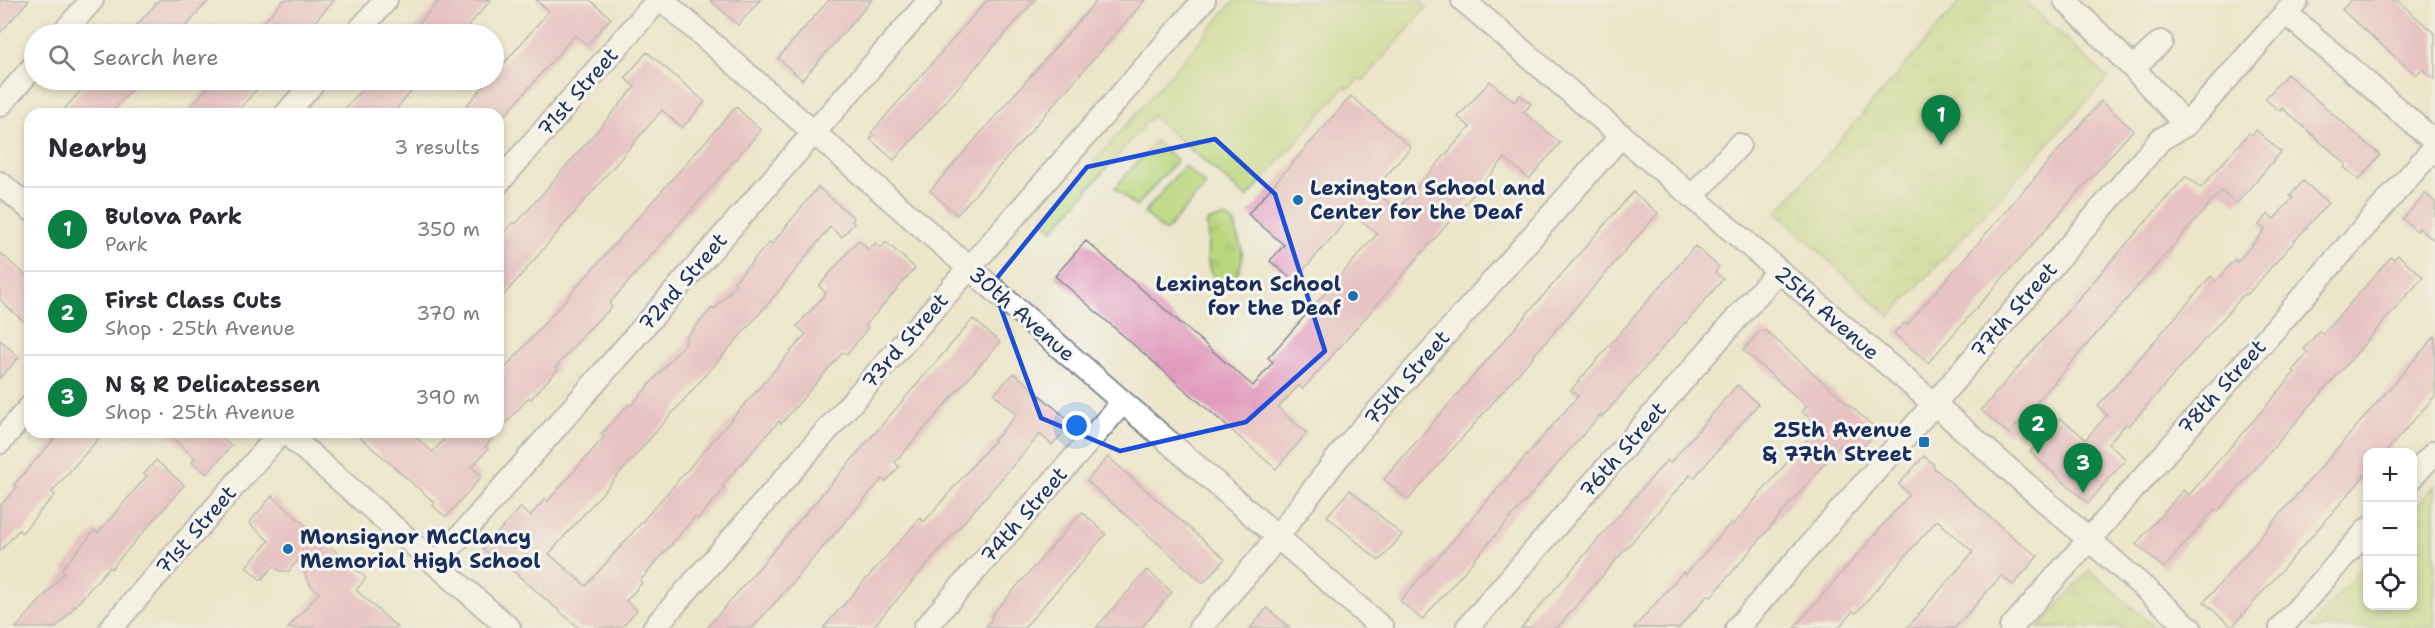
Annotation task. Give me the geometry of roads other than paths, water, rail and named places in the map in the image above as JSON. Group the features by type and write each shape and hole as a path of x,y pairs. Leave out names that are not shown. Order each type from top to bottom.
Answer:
{"street":[{"path":"71,24 92,0"},
{"path":"365,24 386,0"},
{"name":"30th Avenue","path":"660,0 1382,628"},
{"name":"71st Street","path":"504,176 660,0"},
{"name":"72nd Street","path":"436,564 930,0"},
{"name":"73rd Street","path":"654,628 1204,0"},
{"name":"25th Avenue","path":"1463,0 1934,404 2190,628"},
{"path":"2065,0 2186,125"},
{"path":"2292,7 2435,142"},
{"name":"77th Street","path":"1737,628 1934,404 2161,139 2186,125 2292,7"},
{"path":"2133,68 2161,42"},
{"path":"0,105 24,77"},
{"path":"291,108 307,90"},
{"name":"75th Street","path":"1200,628 1278,537 1346,447 1622,135"},
{"path":"1692,197 1739,145"},
{"name":"78th Street","path":"2011,628 2435,147"},
{"path":"0,183 24,204"},
{"name":"76th Street","path":"1467,628 1778,271"},
{"name":"74th Street","path":"925,628 1123,402"},
{"path":"0,442 24,414"},
{"name":"71st Street","path":"111,628 278,438"},
{"path":"290,438 509,628"},
{"path":"2417,472 2435,452"},
{"path":"2281,628 2363,534"}],"place":[{"name":"Bulova Park","path":"1941,145"},
{"name":"Lexington School and Center for the Deaf","path":"1298,200"},
{"name":"Lexington School for the Deaf","path":"1353,296"},
{"name":"25th Avenue & 77th Street","path":"1924,442"},
{"name":"First Class Cuts","path":"2038,454"},
{"name":"N & R Delicatessen","path":"2083,493"},
{"name":"Monsignor McClancy Memorial High School","path":"288,549"}]}
